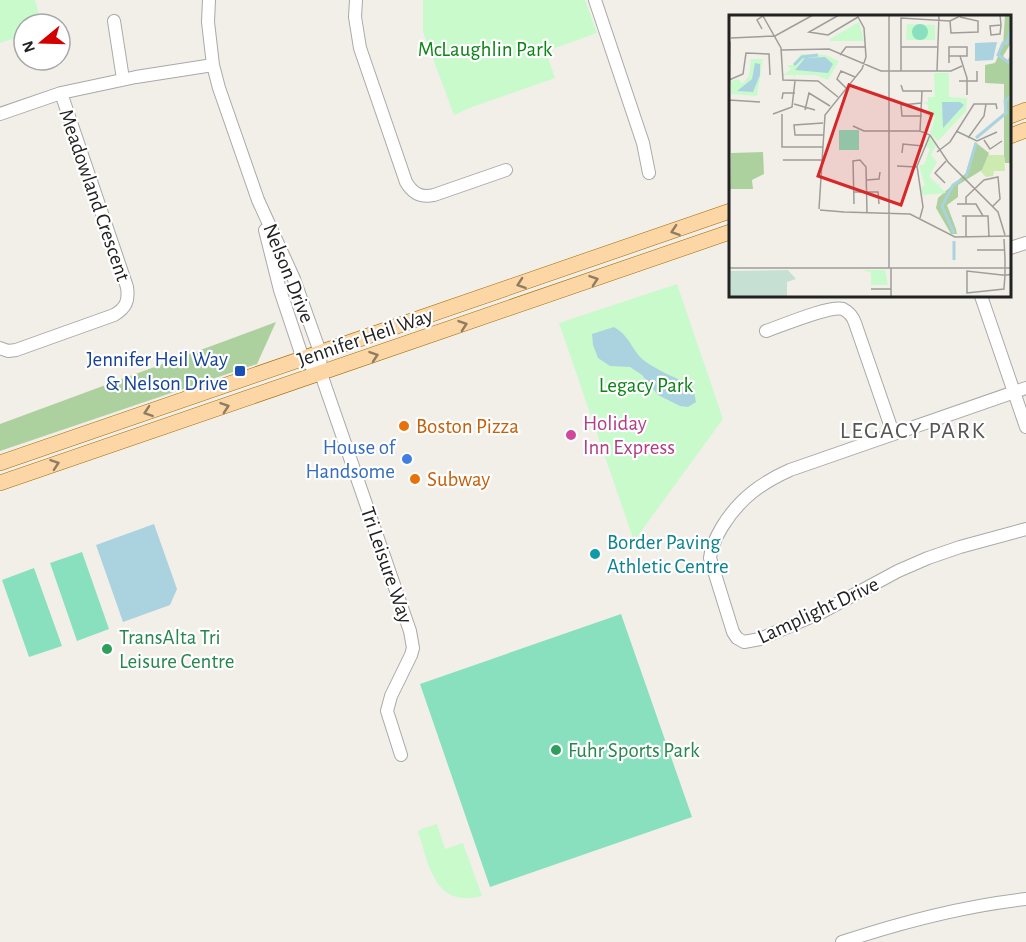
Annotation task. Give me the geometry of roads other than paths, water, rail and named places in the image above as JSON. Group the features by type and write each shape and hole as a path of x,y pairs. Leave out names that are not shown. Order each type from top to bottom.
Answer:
{"main road":[{"path":"1011,116 1026,110"},
{"path":"1011,136 1026,130"},
{"name":"Jennifer Heil Way","path":"0,462 729,212"},
{"name":"Jennifer Heil Way","path":"0,483 729,232"}],"street":[{"name":"Nelson Drive","path":"209,0 208,22 213,65 258,200 280,290 303,359"},
{"path":"356,0 355,17 360,48 406,182 411,190 418,195 434,195 506,170"},
{"path":"595,0 643,143 649,173"},
{"path":"114,21 123,79"},
{"path":"0,114 61,93 123,79 213,65"},
{"name":"Meadowland Crescent","path":"0,348 8,351 16,350 114,315 126,306 127,288 61,93"},
{"name":"Nelson Drive","path":"258,200 294,279 320,352 321,374"},
{"path":"1011,248 1026,243"},
{"path":"981,297 1020,390 1026,427"},
{"path":"766,331 828,310 844,310 852,316 893,433"},
{"path":"303,359 321,374"},
{"name":"Tri Leisure Way","path":"321,374 410,631 413,648 411,655 391,696 387,711 401,755"},
{"name":"Lamplight Drive","path":"1020,390 893,433 768,480 753,490 734,508 710,551 710,558 736,638 744,642 760,639 822,612 898,571 928,558 1026,529"},
{"path":"845,942 931,916 1026,899"}],"water":[{"path":"614,327 646,362 693,387 696,402 688,407 680,406 658,395 642,375 630,367 610,366 598,358 592,334"},
{"path":"154,524 177,589 170,605 123,622 96,545"}],"place":[{"name":"Jennifer Heil Way & Nelson Drive","path":"240,371"},
{"name":"Boston Pizza","path":"404,426"},
{"name":"Holiday Inn Express","path":"571,435"},
{"name":"House of Handsome","path":"407,459"},
{"name":"Subway","path":"415,479"},
{"name":"Border Paving Athletic Centre","path":"595,554"},
{"name":"TransAlta Tri Leisure Centre","path":"107,649"},
{"name":"Fuhr Sports Park","path":"556,750"}],"district":[{"name":"LEGACY PARK","path":"913,430"}],"park label":[{"name":"McLaughlin Park","path":"485,49"},
{"name":"Legacy Park","path":"646,385"}]}
